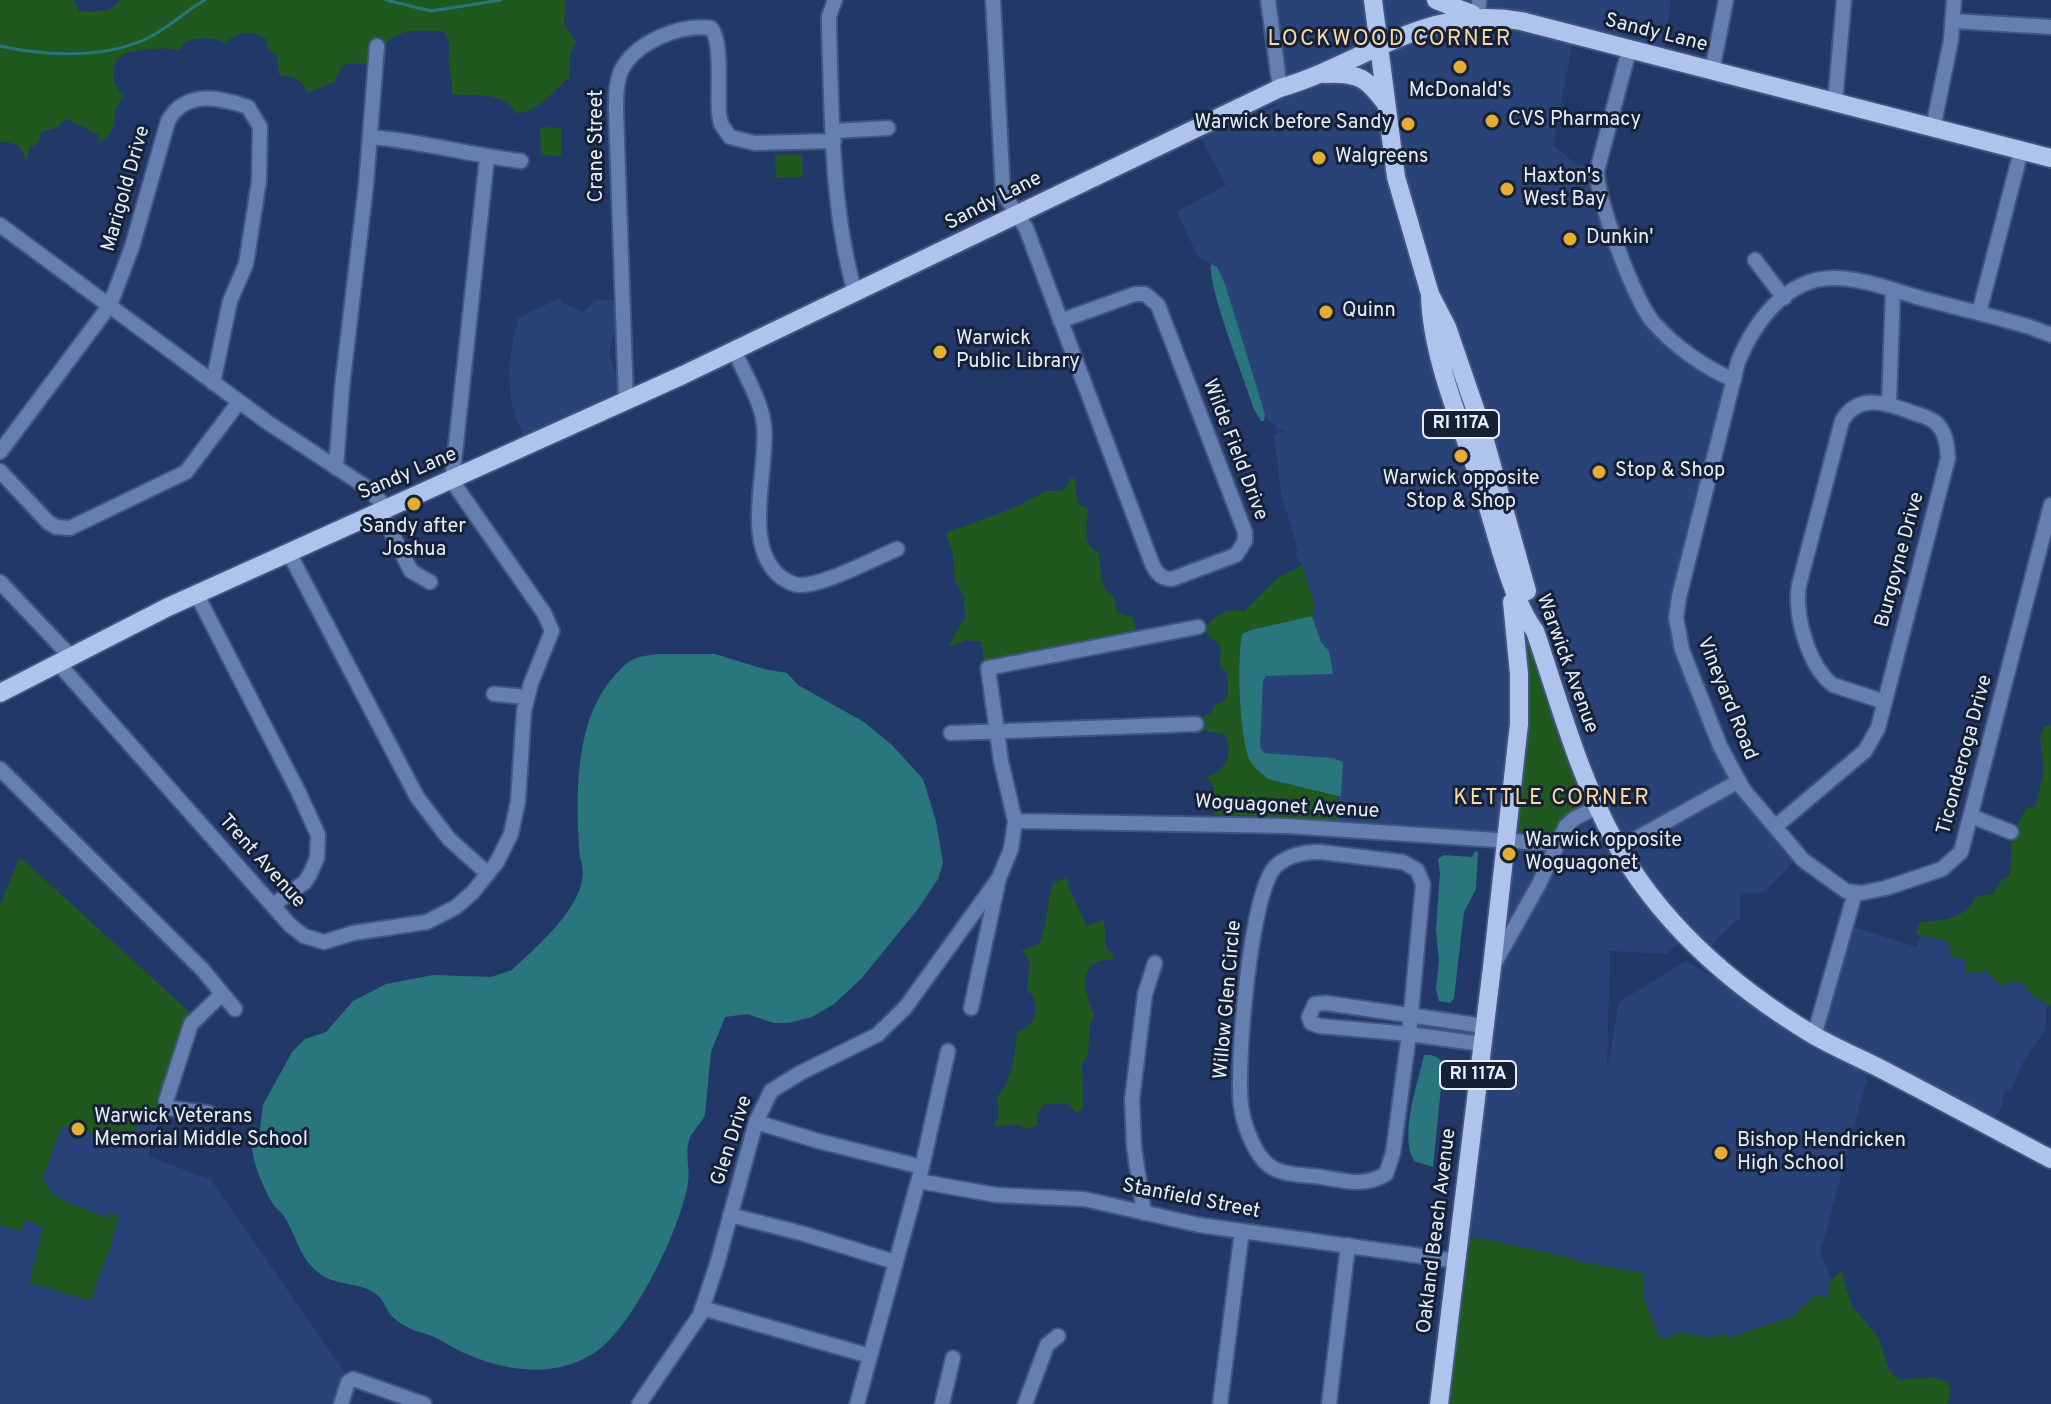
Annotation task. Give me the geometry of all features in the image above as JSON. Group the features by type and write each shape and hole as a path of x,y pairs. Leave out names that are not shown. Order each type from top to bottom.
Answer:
{"main road":[{"name":"Warwick Avenue","path":"1373,0 1396,177 1430,294 1447,327 1476,409 1566,727 1598,807 1619,848 1658,904 1699,951 1731,980 1814,1036 2051,1159"},
{"path":"1436,0 1479,8"},
{"name":"Sandy Lane","path":"0,693 197,595 626,401 1280,88 1479,8 1629,50 2051,158"},
{"path":"1318,75 1345,73 1362,78 1386,104"},
{"name":"Warwick Avenue","path":"1430,294 1431,317 1447,381 1526,620 1535,624"},
{"name":"Oakland Beach Avenue","path":"1439,1404 1519,724 1517,652 1502,552"},
{"name":"Oakland Beach Avenue","path":"1516,747 1527,697 1535,624"}],"street":[{"path":"835,0 829,16 837,207 855,293"},
{"name":"Wilde Field Drive","path":"993,0 1003,193 1026,228 1060,321 1156,572 1164,577 1177,578 1236,555 1245,541 1241,521 1158,305 1145,294 1135,294 1060,321"},
{"path":"1268,0 1280,88"},
{"path":"1712,71 1726,0"},
{"path":"1835,102 1844,0"},
{"path":"1933,128 1953,21 1954,0"},
{"path":"1953,21 2051,27"},
{"name":"Crane Street","path":"626,401 616,110 619,74 629,59 640,48 675,32 711,28 718,46 719,114 721,124 730,137 755,143 834,136"},
{"path":"336,468 342,387 360,250 377,46"},
{"path":"1629,50 1597,171 1597,186 1606,215 1643,306 1654,323 1709,368 1734,380"},
{"name":"Marigold Drive","path":"0,452 110,305 128,262 173,111 184,102 201,99 248,107 260,127 259,181 246,264 230,301 213,383"},
{"path":"834,136 888,128"},
{"path":"370,137 415,141 521,161"},
{"path":"1979,313 2021,151"},
{"path":"452,481 487,157"},
{"path":"0,225 239,402 366,487 383,509 411,571 430,582"},
{"path":"1755,260 1784,298"},
{"name":"Vineyard Road","path":"1855,893 1846,891 1803,860 1739,781 1711,728 1682,650 1676,618 1679,597 1738,362 1754,330 1767,313 1807,283 1828,278 1860,281 2051,335"},
{"path":"1885,702 1833,685 1824,676 1805,638 1799,619 1798,595 1844,417 1864,403 1889,404 1893,290"},
{"path":"734,350 763,420 765,443 759,516 764,549 774,571 800,585 817,582 897,549"},
{"path":"0,471 48,522 56,527 70,528 186,472 239,402"},
{"name":"Burgoyne Drive","path":"1775,827 1865,751 1875,736 1885,702 1948,458 1946,439 1937,424 1889,404"},
{"name":"Trent Avenue","path":"0,582 273,905 304,936 324,942 353,933 427,922 456,907 488,874 506,848 514,825 527,697 552,631 483,523 452,481"},
{"name":"Ticonderoga Drive","path":"1855,893 1886,888 1928,875 1951,863 1963,846 2051,505"},
{"path":"289,553 417,797 449,839 488,874"},
{"path":"197,595 318,835 317,858 305,882 273,905"},
{"path":"971,1008 999,878 1011,849 1015,821 996,732 988,668 1198,627"},
{"path":"494,694 527,697"},
{"path":"951,733 1196,724"},
{"path":"0,769 202,969 235,1009"},
{"path":"1619,848 1739,781"},
{"name":"Oakland Beach Avenue","path":"1492,967 1539,884 1566,826 1598,807"},
{"path":"1971,816 2011,832"},
{"name":"Woguagonet Avenue","path":"1015,821 1287,826 1557,844"},
{"name":"Willow Glen Circle","path":"1320,852 1396,860 1417,870 1423,884 1423,900 1409,1034 1393,1153 1386,1174 1370,1182 1338,1180 1284,1172 1264,1161 1247,1129 1241,1109 1240,1087 1254,929 1261,895 1276,866 1297,855 1320,852"},
{"name":"Glen Drive","path":"642,1403 692,1330 702,1308 763,1102 776,1086 871,1040 890,1023 905,1008 999,878"},
{"path":"1814,1036 1855,893"},
{"path":"1144,1213 1134,1147 1132,1100 1145,994 1155,963"},
{"path":"208,1113 169,1108 166,1101 191,1024 222,994"},
{"path":"1315,1004 1375,1008 1410,1014 1483,1035 1374,1032 1320,1026 1311,1023 1309,1017 1315,1004"},
{"path":"1374,1032 1375,1008"},
{"path":"857,1404 920,1174 948,1051"},
{"name":"Stanfield Street","path":"756,1122 996,1195 1080,1198 1242,1231 1457,1261"},
{"path":"730,1215 895,1262"},
{"path":"1220,1404 1242,1231"},
{"path":"1329,1404 1348,1245"},
{"path":"702,1308 870,1356"},
{"path":"1025,1404 1047,1345 1058,1336"},
{"path":"942,1404 953,1358"},
{"path":"341,1404 348,1382 353,1379 424,1404"}],"shaded area":[{"path":"1269,0 1671,0 1664,56 1574,35 1553,145 1577,165 1597,166 1598,187 1656,324 1732,379 1676,617 1739,781 1799,856 1764,892 1740,895 1740,919 1704,953 1686,936 1667,954 1610,951 1607,1070 1619,1002 1686,961 1869,1071 1820,1254 1891,1404 1459,1404 1476,1238 1460,1237 1506,841 1336,828 1343,762 1332,758 1264,753 1260,747 1263,681 1266,676 1332,674 1312,616 1315,606 1302,565 1295,555 1298,551 1281,493 1273,444 1274,435 1285,431 1276,428 1265,414 1217,267 1198,257 1177,212 1226,185 1200,136 1277,105 1278,78"},
{"path":"1211,264 1217,267 1225,284 1265,414 1264,421 1254,409 1228,335 1215,293"},
{"path":"560,298 563,303 583,312 597,300 622,300 609,354 626,400 528,445 514,414 511,396 509,371 513,340 518,318"},
{"path":"1312,616 1321,642 1329,651 1333,674 1266,676 1263,681 1260,747 1264,753 1333,758 1343,762 1341,796 1268,779 1250,761 1243,734 1239,679 1242,634"},
{"path":"658,654 715,654 787,673 798,685 864,722 892,745 923,779 936,821 943,863 938,879 918,909 861,979 834,1004 812,1017 788,1023 774,1023 747,1014 725,1017 711,1052 705,1115 689,1140 688,1183 684,1202 654,1274 626,1320 611,1338 597,1351 565,1366 532,1370 497,1365 415,1331 392,1316 380,1298 370,1290 326,1278 313,1268 262,1184 252,1148 259,1137 263,1105 292,1052 305,1039 326,1032 353,1001 386,984 433,975 491,977 512,970 562,920 580,889 583,873 578,786 584,738 591,715 601,694 624,666 631,660"},
{"path":"1475,851 1478,852 1476,889 1464,912 1454,998 1450,1003 1439,1001 1436,989 1439,961 1436,929 1438,859 1444,855 1472,857"},
{"path":"1847,925 1917,947 1921,934 1947,941 1951,948 1987,972 2006,982 2024,983 2037,999 2046,1002 2046,1029 2024,1060 2011,1089 2004,1092 2002,1106 1992,1124 1816,1035"},
{"name":"Warwick Veterans Memorial Middle School","path":"0,934 191,1024 148,1156 211,1180 345,1373 333,1404 0,1404"},
{"path":"1424,1055 1436,1057 1443,1067 1433,1167 1414,1161 1408,1137 1411,1109"}],"green space":[{"path":"0,0 74,0 79,11 91,12 107,10 120,0 566,0 564,24 576,42 570,54 569,78 532,109 516,113 510,105 496,97 452,94 449,45 444,32 413,31 398,35 386,44 381,63 347,64 334,82 308,93 296,79 279,75 277,54 268,50 266,39 256,34 239,34 226,44 214,39 194,39 182,45 179,51 158,49 133,52 121,56 115,65 115,83 125,96 116,109 114,126 107,137 98,143 99,135 67,119 56,128 41,132 38,143 30,148 26,160 17,145 0,142"},
{"path":"540,127 561,128 561,156 541,155"},
{"path":"802,154 803,177 776,178 775,155"},
{"path":"1071,477 1075,479 1077,503 1088,509 1087,540 1099,553 1103,583 1114,597 1117,612 1134,618 1136,639 990,665 984,660 982,642 966,640 948,647 965,617 964,596 955,581 953,555 946,533 1016,507 1046,491 1060,491 1067,487"},
{"path":"1302,565 1315,607 1312,616 1242,634 1243,729 1268,779 1338,796 1337,822 1214,815 1214,787 1207,777 1226,761 1228,742 1225,735 1201,730 1187,719 1210,715 1215,705 1223,702 1228,693 1227,673 1220,666 1221,647 1203,630 1221,614 1231,610 1244,611 1278,578"},
{"path":"1525,616 1595,801 1559,840 1507,837 1521,711"},
{"path":"2051,725 2051,1004 2047,1008 2046,1002 2032,996 2024,983 2007,982 2002,987 1987,972 1966,973 1965,959 1952,957 1947,941 1916,934 1920,922 1960,914 1975,897 1992,894 2001,881 2010,875 2012,837 2026,808 2035,807 2044,770 2040,738 2044,726"},
{"path":"20,857 196,1018 168,1107 144,1109 135,1129 138,1137 136,1145 62,1126 43,1177 46,1186 61,1199 109,1219 109,1212 118,1216 91,1301 29,1283 43,1228 26,1219 21,1231 0,1225 0,905"},
{"path":"1067,877 1086,926 1104,920 1106,949 1114,955 1113,960 1093,964 1086,977 1087,995 1094,1014 1090,1024 1088,1056 1082,1063 1083,1107 1077,1113 1067,1103 1044,1105 1038,1113 1037,1125 1028,1129 1017,1125 992,1126 999,1117 997,1096 1009,1076 1017,1032 1032,1022 1035,1013 1033,995 1027,991 1028,959 1021,951 1039,944 1052,884"},
{"path":"1460,1237 1481,1238 1576,1261 1643,1273 1643,1296 1659,1338 1681,1332 1709,1338 1725,1333 1728,1338 1791,1317 1816,1295 1828,1298 1829,1283 1841,1271 1851,1305 1879,1338 1889,1371 1900,1380 1937,1378 1949,1386 1951,1393 1947,1404 1440,1404"}],"waterway":[{"path":"0,46 75,54 113,50 156,34 205,0"},
{"path":"386,0 431,11 501,0"}],"place":[{"name":"McDonald's","path":"1460,67"},
{"name":"CVS Pharmacy","path":"1492,121"},
{"name":"Warwick before Sandy","path":"1408,124"},
{"name":"Walgreens","path":"1319,158"},
{"name":"Haxton's West Bay","path":"1507,189"},
{"name":"Dunkin'","path":"1570,239"},
{"name":"Quinn","path":"1326,312"},
{"name":"Warwick Public Library","path":"940,352"},
{"name":"Warwick opposite Stop & Shop","path":"1461,456"},
{"name":"Stop & Shop","path":"1599,472"},
{"name":"Sandy after Joshua","path":"414,504"},
{"name":"Warwick opposite Woguagonet","path":"1509,854"},
{"name":"Warwick Veterans Memorial Middle School","path":"78,1129"},
{"name":"Bishop Hendricken High School","path":"1721,1153"}],"district":[{"name":"LOCKWOOD CORNER","path":"1390,41"},
{"name":"KETTLE CORNER","path":"1552,800"}]}
